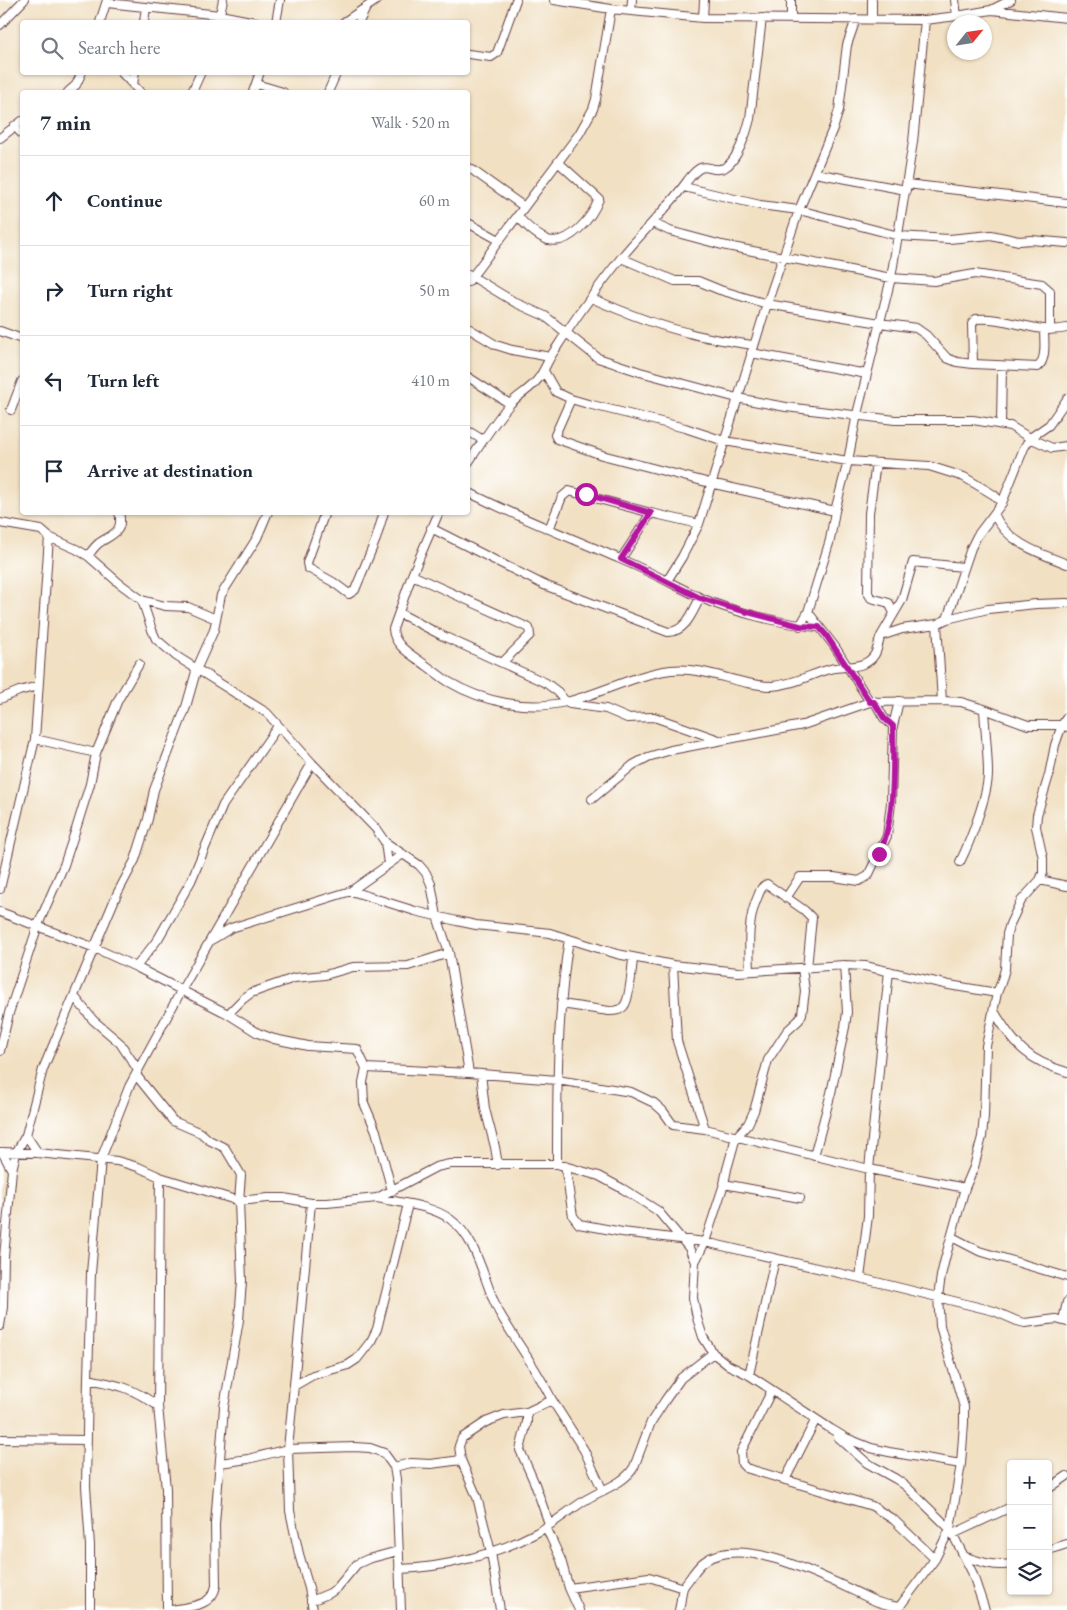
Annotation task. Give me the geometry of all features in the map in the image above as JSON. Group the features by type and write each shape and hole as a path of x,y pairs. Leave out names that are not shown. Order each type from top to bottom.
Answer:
{"street":[{"path":"0,25 24,0"},
{"path":"101,20 107,2 219,19 224,0"},
{"path":"276,20 280,0"},
{"path":"347,20 377,0"},
{"path":"470,54 491,58 497,53 516,0"},
{"path":"554,0 611,10 703,18 925,20 947,17"},
{"path":"631,11 632,0"},
{"path":"703,18 704,0"},
{"path":"791,0 791,19"},
{"path":"872,0 872,19"},
{"path":"956,0 957,15"},
{"path":"991,10 1011,0"},
{"path":"144,20 146,7"},
{"path":"360,20 366,8"},
{"path":"470,277 579,134 593,109 611,10"},
{"path":"963,15 991,10 1067,18"},
{"path":"470,460 510,404 528,390 544,371 550,357 566,332 621,258 698,169 707,167 721,169 729,165 748,129 762,18"},
{"path":"667,581 682,557 698,524 783,256 799,210 839,110 847,45 856,19"},
{"path":"800,626 808,612 821,572 848,461 857,414 891,278 913,142 925,20"},
{"path":"70,90 76,85 81,75"},
{"path":"124,75 138,90"},
{"path":"133,85 135,75"},
{"path":"193,90 200,75"},
{"path":"254,90 259,75"},
{"path":"329,90 336,75"},
{"path":"256,84 276,90"},
{"path":"0,138 20,122"},
{"path":"14,126 20,132"},
{"path":"517,216 533,231 549,240 563,239 580,229 599,199 558,162"},
{"path":"470,169 523,206"},
{"path":"815,173 906,187 1067,203"},
{"path":"684,187 760,205 799,210 899,236 949,239 991,235 1013,241 1031,240 1067,243"},
{"path":"621,258 675,281 698,281 720,290 767,304 880,324 916,328 926,335 947,358 973,364 1002,366 1034,368 1041,364 1047,329 1050,291 1042,284 974,274 934,281 891,278 690,237 652,223"},
{"path":"470,224 499,240"},
{"path":"470,279 545,316 598,358 640,372 737,398 786,407 895,420 973,420 1001,424 1018,430 1052,448 1067,446"},
{"path":"591,298 630,315 683,332 867,374"},
{"path":"973,364 972,324 976,319 1047,329 1067,328"},
{"path":"470,329 496,345 550,357"},
{"path":"0,331 20,338"},
{"path":"1001,424 1002,366"},
{"path":"544,371 556,392 571,399 684,428 724,441 848,461 929,466 950,471 978,484 994,494 1002,503"},
{"path":"470,378 510,404"},
{"path":"11,410 20,386"},
{"path":"571,399 555,435 556,439 602,455 710,483 835,511"},
{"path":"947,618 963,567 977,536 1002,503 1024,448 1030,438 1049,425 1067,399"},
{"path":"470,432 483,440"},
{"path":"876,464 869,513 868,593 871,598 886,601 894,613"},
{"path":"549,529 562,497 569,490 698,524"},
{"path":"470,493 507,512 621,559 700,598 800,626 819,627"},
{"path":"621,559 651,513"},
{"path":"994,514 999,525 1007,534 1034,551 1067,564"},
{"path":"88,556 98,544 115,534 119,529 121,523 120,515"},
{"path":"0,1326 3,1307 4,1258 12,1170 16,1153 26,1135 43,1069 117,894 135,860 148,819 154,790 186,708 197,668 214,630 221,595 257,538 267,515"},
{"path":"324,515 307,564 308,568 333,582 349,594 355,590 376,539 383,515"},
{"path":"438,515 412,575 393,629 393,636 406,651 449,682 492,699 532,706 566,702 631,680 671,670 695,670 772,686 791,683 834,668 848,668 868,662 876,653 881,636 902,600 913,562 963,567"},
{"path":"0,523 41,530 49,538 88,556 118,583 142,600 165,606 188,607 216,619"},
{"path":"431,528 544,585 668,632 674,632 687,621 700,598"},
{"path":"0,890 35,739 49,538"},
{"path":"412,575 529,628 530,635 502,663"},
{"path":"142,600 156,639 176,656 258,706 273,719 312,763 376,829 385,842 418,865 426,873 431,884 437,916 449,954 470,1073"},
{"path":"881,636 902,629 937,624 947,618 988,609 1067,603"},
{"path":"808,612 835,647 872,702 884,718 893,726"},
{"path":"399,613 443,636 546,683 558,692 566,702 576,706 593,706 606,709 626,718 654,717 720,741"},
{"path":"937,624 942,701"},
{"path":"0,1051 9,1013 38,925 64,865 90,784 96,753 118,700 139,664"},
{"path":"0,699 38,686"},
{"path":"786,898 800,876 834,877 859,881 868,876 887,836 891,803 893,726 899,701"},
{"path":"592,800 634,765 648,757 672,750 804,724 872,702 961,702 1028,725 1064,726"},
{"path":"960,862 967,848 979,812 988,776 984,709"},
{"path":"680,1610 683,1588 705,1560 727,1553 742,1552 769,1557 846,1587 875,1602 898,1608 935,1559 952,1532 961,1464 964,1407 940,1326 938,1296 941,1276 965,1188 974,1167 982,1137 986,1046 997,993 1002,983 1005,969 1007,934 1021,901 1040,880 1044,866 1038,838 1037,815 1067,717"},
{"path":"136,967 158,939 190,881 222,805 278,726"},
{"path":"35,739 96,753"},
{"path":"90,1610 90,1546 86,1486 88,1379 91,1273 101,1159 137,1072 180,991 312,763"},
{"path":"385,842 388,864"},
{"path":"210,942 219,934 231,928 352,891 403,854"},
{"path":"1040,880 1067,886"},
{"path":"750,971 750,920 753,906 762,886 766,884 804,910 813,920 805,968 802,1014 800,1020 787,1031 768,1060 754,1111 748,1124 736,1137 724,1184 705,1242 695,1262 692,1283 693,1298 696,1318 703,1337 713,1353 728,1365 749,1375 831,1429 871,1448 961,1464"},
{"path":"352,891 437,916 476,925 534,930 617,954 673,965 724,971 844,965 865,966 949,985 997,993"},
{"path":"0,912 95,948 136,967 228,1014 258,1033 274,1039 308,1046 357,1049 366,1068 363,1082 364,1103 376,1130 392,1191"},
{"path":"568,939 562,982 557,1080 561,1165 573,1216 579,1224 622,1232 705,1242 938,1296 994,1311 1025,1323 1056,1319 1065,1321 1067,1302"},
{"path":"228,1014 252,993 294,978 325,975 353,967 408,966 449,954"},
{"path":"561,1004 609,1012 622,1008 627,1001 633,958"},
{"path":"673,965 677,1041 705,1129"},
{"path":"814,1156 831,1093 845,1028 847,1012 844,965"},
{"path":"860,1278 868,1216 869,1169 889,971"},
{"path":"74,996 92,1020 120,1043 137,1072 173,1121 201,1133 209,1140 227,1149 242,1175 239,1201 242,1282 239,1320 224,1407 215,1524 216,1586 214,1594 205,1603 172,1610"},
{"path":"994,1011 1009,1036 1022,1049 1034,1059 1067,1072"},
{"path":"366,1068 470,1073 557,1080 631,1092 654,1103 673,1124 705,1129 869,1169 965,1188"},
{"path":"481,1074 498,1166"},
{"path":"748,1124 753,1141"},
{"path":"26,1135 38,1154"},
{"path":"1,1152 101,1159 138,1167 160,1177 239,1201 284,1198 311,1203 327,1203 376,1198 439,1212 452,1220 464,1233 475,1253 499,1310 584,1450 603,1491"},
{"path":"1,1152 12,1170"},
{"path":"376,1198 436,1167 450,1164 498,1166 561,1165 599,1176 647,1203 658,1211 683,1239 695,1262"},
{"path":"160,1177 158,1406 166,1489 167,1610"},
{"path":"724,1184 800,1198"},
{"path":"311,1203 288,1449 290,1511 313,1610"},
{"path":"294,1386 313,1374 348,1365 363,1353 371,1341 377,1329 408,1204"},
{"path":"952,1237 978,1251 1067,1277"},
{"path":"749,1375 775,1259"},
{"path":"399,1569 424,1568 491,1552 534,1534 630,1473 650,1422 681,1378 713,1353"},
{"path":"88,1379 138,1392 158,1406"},
{"path":"772,1390 741,1452 742,1464 746,1468 872,1506 894,1520 935,1559"},
{"path":"500,1610 491,1552 477,1497 460,1460 459,1446 462,1438 474,1429 504,1415 527,1412 552,1400"},
{"path":"527,1412 527,1422 520,1450 535,1484 547,1526 561,1560 569,1588 579,1610"},
{"path":"785,1480 816,1419"},
{"path":"831,1429 867,1463 906,1486 952,1532 966,1557 985,1610"},
{"path":"0,1439 87,1440"},
{"path":"220,1464 288,1449 354,1447 370,1448 384,1453 394,1467 396,1479 401,1610"},
{"path":"394,1467 411,1463 431,1464 460,1460"},
{"path":"1052,1486 1067,1476"},
{"path":"952,1532 1007,1509"},
{"path":"1052,1549 1067,1544"},
{"path":"311,1601 337,1588 357,1564 368,1559 398,1552"},
{"path":"966,1557 987,1564 1000,1566 1007,1565"},
{"path":"569,1588 648,1577 683,1588"},
{"path":"875,1602 879,1610"}],"route":[{"path":"586,494 651,513 621,559 700,598 800,626 819,627 826,635 870,702 874,702 884,718 893,726 891,803 887,836 879,854"}]}
